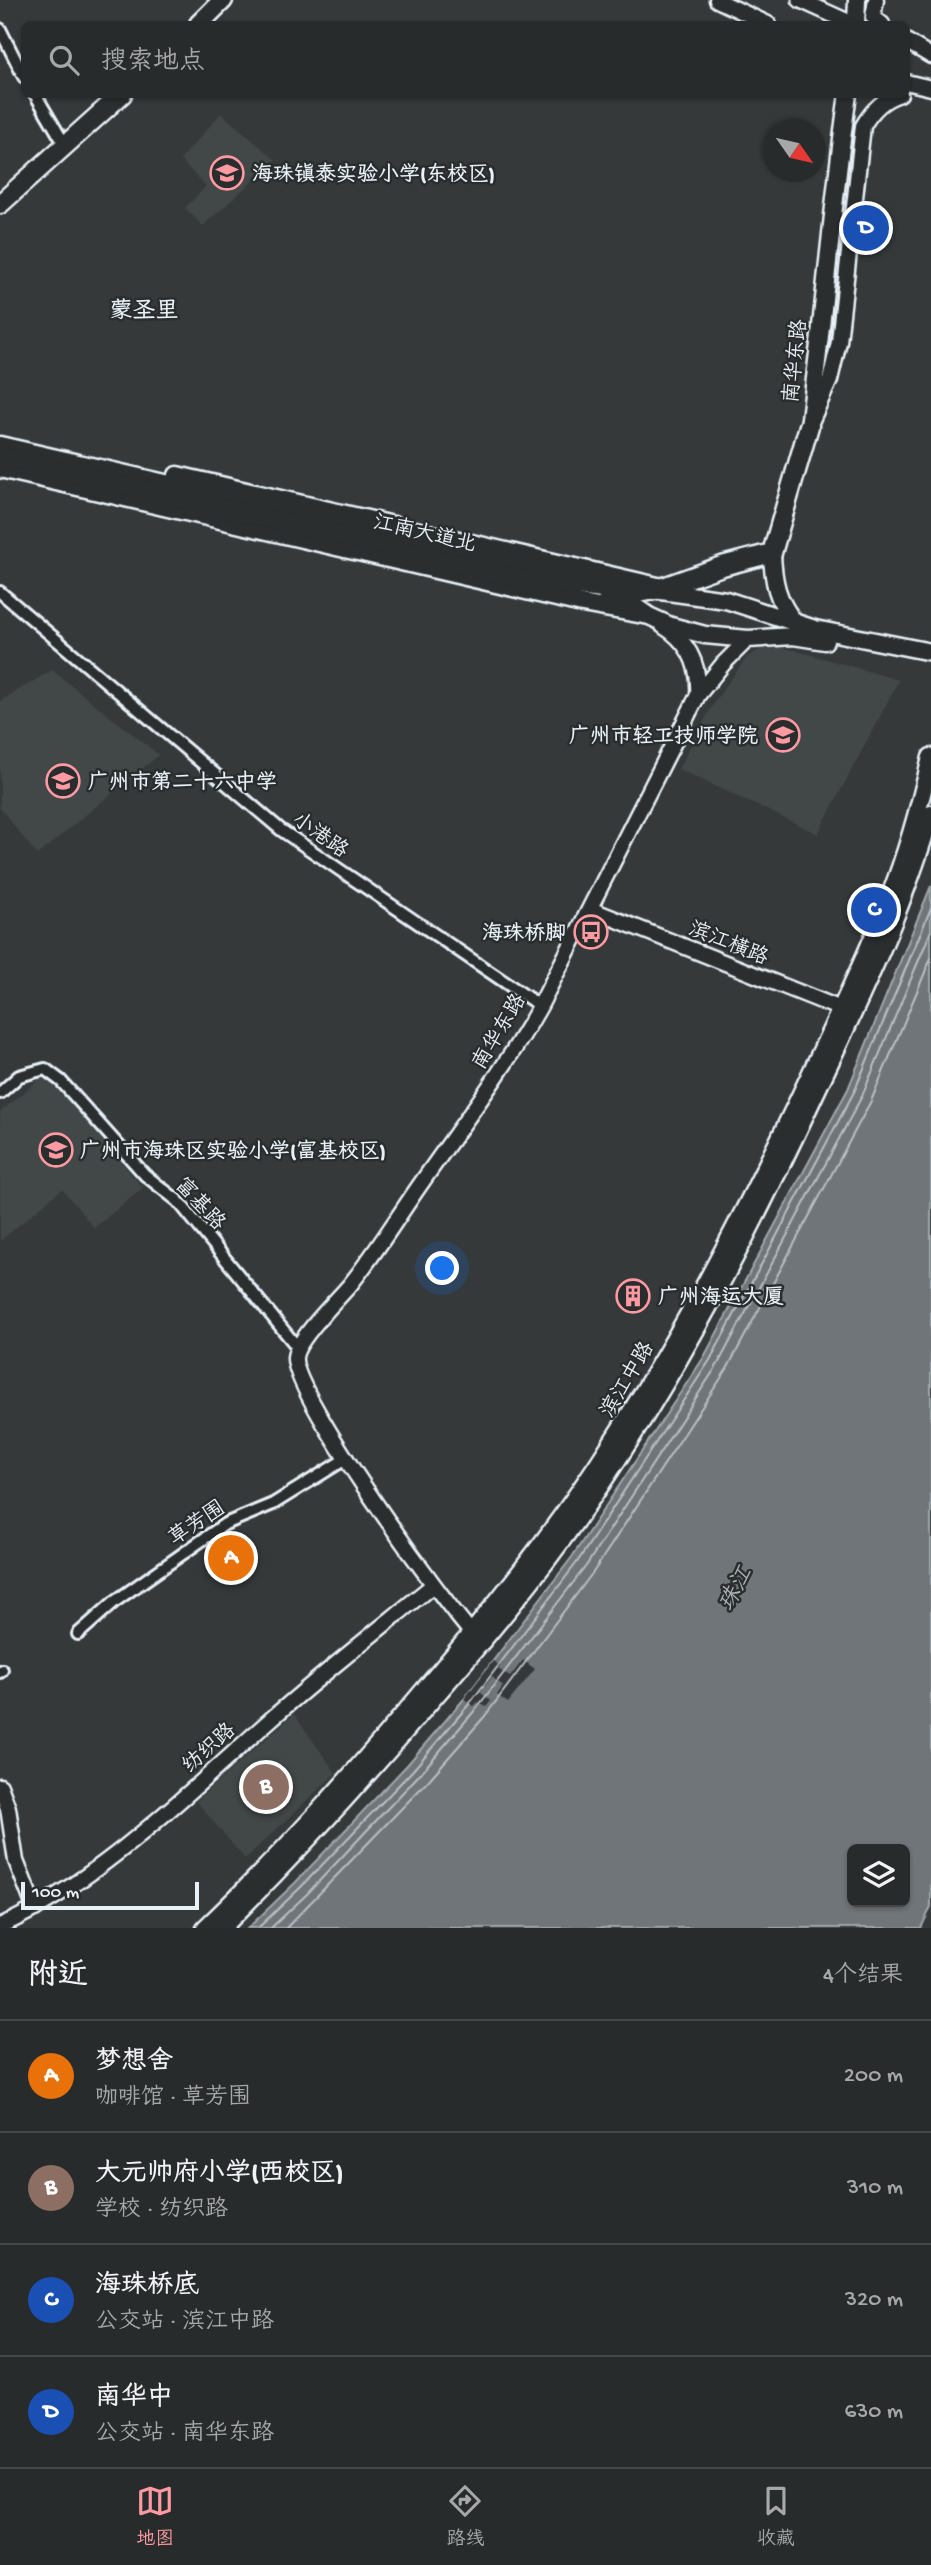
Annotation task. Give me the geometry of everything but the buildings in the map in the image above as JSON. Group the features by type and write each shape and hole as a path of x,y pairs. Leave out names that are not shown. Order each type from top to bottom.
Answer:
{"main road":[{"path":"202,21 223,0"},
{"path":"854,21 857,0"},
{"path":"0,204 118,98"},
{"name":"南华东路","path":"795,622 781,604 777,593 772,553 809,426 847,98"},
{"path":"0,434 664,590"},
{"name":"江南大道北","path":"0,444 532,569 608,584 664,590 747,605 837,638"},
{"name":"江南大道北","path":"0,456 532,581 616,598 631,603 649,617 689,632 748,639 793,636 837,638"},
{"path":"0,469 568,601 649,617"},
{"path":"532,581 631,593 664,590 704,571 772,553"},
{"path":"837,638 931,652"},
{"path":"837,638 931,660"},
{"name":"滨江中路","path":"846,1011 898,875 931,757"},
{"name":"滨江中路","path":"222,1928 327,1820 476,1638 613,1441 666,1354 752,1197 900,908 931,814"},
{"name":"滨江中路","path":"205,1928 264,1870 476,1638"}],"street":[{"path":"717,0 762,21"},
{"path":"800,0 847,21"},
{"path":"875,21 876,0"},
{"path":"0,29 21,71"},
{"path":"910,44 931,57"},
{"path":"910,50 931,57"},
{"path":"910,83 931,89"},
{"path":"910,92 931,89"},
{"path":"37,98 65,145"},
{"path":"809,426 830,380 839,342 863,126 873,110 893,98"},
{"path":"844,122 858,175"},
{"name":"小港路","path":"0,592 281,830 540,1006"},
{"path":"649,617 669,629 687,646 694,658 699,680 698,695"},
{"name":"南华东路","path":"296,1356 357,1275 512,1055 540,1006 698,695 748,639"},
{"name":"滨江横路","path":"590,909 846,1011"},
{"name":"富基路","path":"0,1093 19,1076 46,1069 61,1081 145,1175 178,1201 296,1356"},
{"path":"296,1356 304,1388 347,1458 433,1585 476,1638"},
{"name":"草芳围","path":"78,1634 114,1602 225,1524 273,1504 347,1458"},
{"name":"纺织路","path":"0,1926 35,1909 156,1821 296,1697 433,1585"},
{"path":"0,1786 8,1808 16,1861 35,1909"}],"shaded area":[{"name":"海珠镇泰实验小学(东校区)","path":"221,113 276,160 203,226 185,208 206,186 180,160"},
{"name":"广州市轻工技师学院","path":"767,645 899,680 818,834 678,769 715,701 747,657"},
{"name":"广州市第二十六中学","path":"52,670 159,755 37,855 0,808 0,701"},
{"name":"广州市海珠区实验小学(富基校区)","path":"47,1073 143,1188 94,1228 62,1189 0,1241 0,1112"},
{"path":"294,1714 336,1773 245,1859 196,1801"}],"water":[{"name":"珠江","path":"931,886 931,1907 921,1928 248,1928 295,1883 407,1765 464,1699 572,1557 704,1357 848,1089"}],"pier":[{"path":"523,1660 535,1669 508,1703 497,1695 503,1686 492,1677 480,1692 491,1701 486,1707 478,1702 474,1706 464,1699 493,1661 500,1666 498,1669 510,1677"}],"place":[{"name":"海珠镇泰实验小学(东校区)","path":"227,173"},
{"name":"南华中","path":"866,228"},
{"name":"广州市轻工技师学院","path":"783,735"},
{"name":"广州市第二十六中学","path":"63,781"},
{"name":"海珠桥底","path":"874,910"},
{"name":"海珠桥脚","path":"591,932"},
{"name":"广州市海珠区实验小学(富基校区)","path":"56,1150"},
{"name":"广州海运大厦","path":"633,1296"},
{"name":"梦想舍","path":"231,1558"},
{"name":"大元帅府小学(西校区)","path":"266,1787"}],"district":[{"name":"蒙圣里","path":"144,309"}]}
